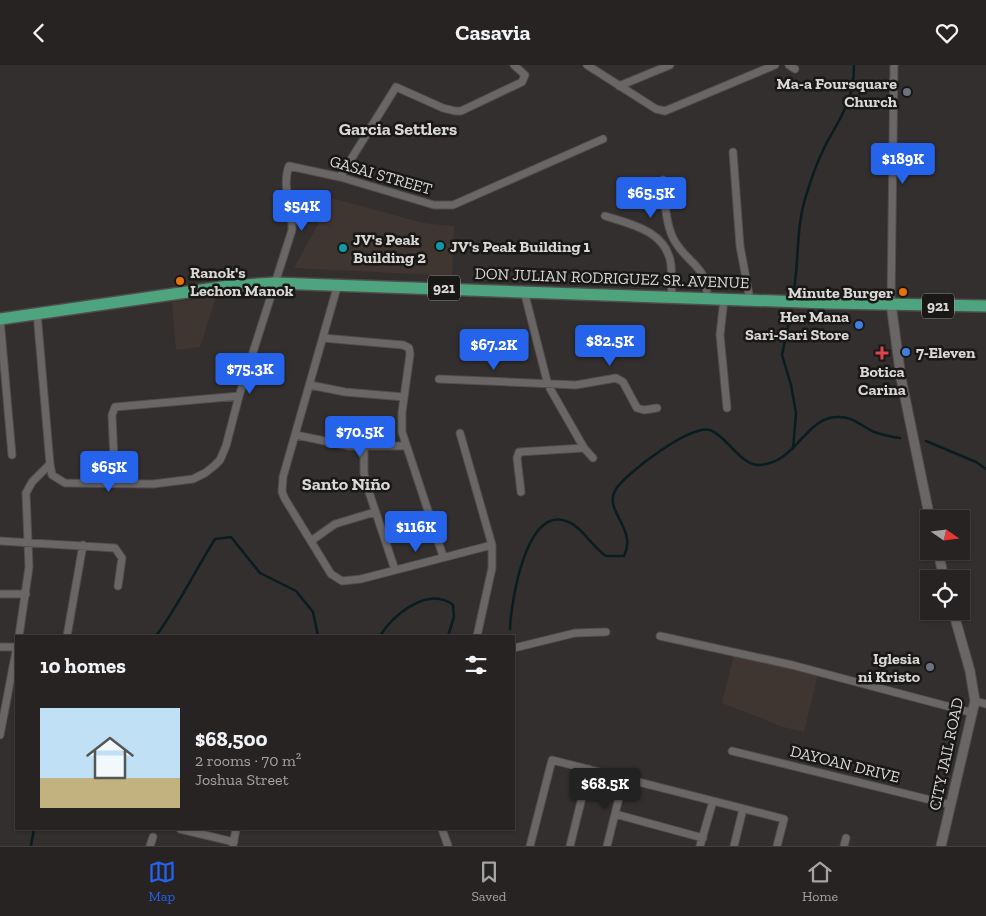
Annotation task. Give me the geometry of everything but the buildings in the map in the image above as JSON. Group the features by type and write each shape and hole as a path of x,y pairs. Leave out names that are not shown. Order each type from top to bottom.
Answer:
{"main road":[{"name":"DON JULIAN RODRIGUEZ SR. AVENUE","path":"0,319 229,285 274,283 750,300 986,306"}],"street":[{"path":"340,177 396,87 443,108 461,111 522,82 525,77 524,72 514,65"},
{"path":"587,65 656,109 669,110 776,65"},
{"path":"619,86 670,65"},
{"path":"894,65 891,304 902,388 928,510"},
{"name":"GASAI STREET","path":"274,283 292,230 292,214 286,179 289,166 293,165 340,177 434,205 454,205 603,139"},
{"path":"733,152 740,247 750,300"},
{"path":"663,180 670,230 674,240 706,279 707,298"},
{"path":"605,217 646,229 662,244 671,263 672,297"},
{"path":"37,313 52,475 59,482 167,483 193,479 205,473 223,454 274,283"},
{"path":"338,284 283,477 282,492 331,573 338,580 354,581 443,556 492,545"},
{"path":"524,291 548,385 584,448 593,459"},
{"path":"724,299 720,335 726,408"},
{"path":"0,319 12,455"},
{"path":"323,338 406,346 410,354 402,422 406,446 443,556"},
{"path":"439,379 583,385 616,378 623,383 637,408 644,410 657,408"},
{"path":"310,385 345,392 404,397"},
{"path":"115,482 112,415 115,407 239,396"},
{"path":"460,433 492,545 492,569 477,635"},
{"path":"296,435 364,447 406,446"},
{"path":"364,447 364,473 395,570"},
{"path":"521,492 517,458 519,452 584,448"},
{"path":"19,635 26,594 30,542 26,493 32,482 50,464"},
{"path":"311,541 335,524 375,512"},
{"path":"0,541 115,548 122,558 118,586"},
{"path":"67,635 83,545"},
{"path":"0,594 26,594"},
{"name":"CITY JAIL ROAD","path":"941,846 975,701 970,671 956,620"},
{"path":"515,647 575,633 606,632"},
{"path":"660,636 792,665 973,713"},
{"path":"0,647 15,647"},
{"path":"0,735 4,696 15,655"},
{"path":"975,701 986,704"},
{"name":"DAYOAN DRIVE","path":"732,751 951,805"},
{"path":"530,846 552,760 784,819 777,846"},
{"path":"570,846 589,769"},
{"path":"608,846 624,778"},
{"path":"700,846 712,801"},
{"path":"734,846 744,809"},
{"path":"615,814 702,838"},
{"path":"184,830 233,844 236,830"},
{"path":"442,830 448,846"},
{"path":"150,846 153,837"},
{"path":"844,846 846,838"}],"shaded area":[{"path":"332,198 423,223 454,226 452,276 294,268"},
{"path":"216,297 200,347 176,350 172,302"},
{"path":"734,654 818,675 804,732 783,727 722,703"}],"waterway":[{"path":"794,290 803,208 819,158 846,108 852,89 854,65"},
{"path":"790,317 782,355 791,385 796,413 793,449"},
{"path":"510,629 517,580 523,560 540,528 552,521 566,521 577,527 606,556 624,556 627,537 613,505 616,489 632,472 645,462 689,434 701,430 710,430 722,438 740,456 752,464 759,465 772,463 782,457 816,425 826,419 848,418 874,432 900,438"},
{"path":"926,441 976,462 986,469"},
{"path":"157,635 172,613 215,539 231,537 260,573 296,591 313,612 318,635"},
{"path":"381,635 394,619 412,605 433,599 444,600 453,605 454,617 448,635"},
{"path":"31,846 34,830"}],"place":[{"name":"Ma-a Foursquare Church","path":"907,92"},
{"name":"JV's Peak Building 1","path":"440,246"},
{"name":"JV's Peak Building 2","path":"343,248"},
{"name":"Ranok's Lechon Manok","path":"180,281"},
{"name":"Minute Burger","path":"903,292"},
{"name":"Her Mana Sari-Sari Store","path":"859,325"},
{"name":"7-Eleven","path":"906,352"},
{"name":"Botica Carina","path":"882,353"},
{"name":"Iglesia ni Kristo","path":"930,667"}],"district":[{"name":"Garcia Settlers","path":"398,129"},
{"name":"Santo Niño","path":"346,484"}]}
